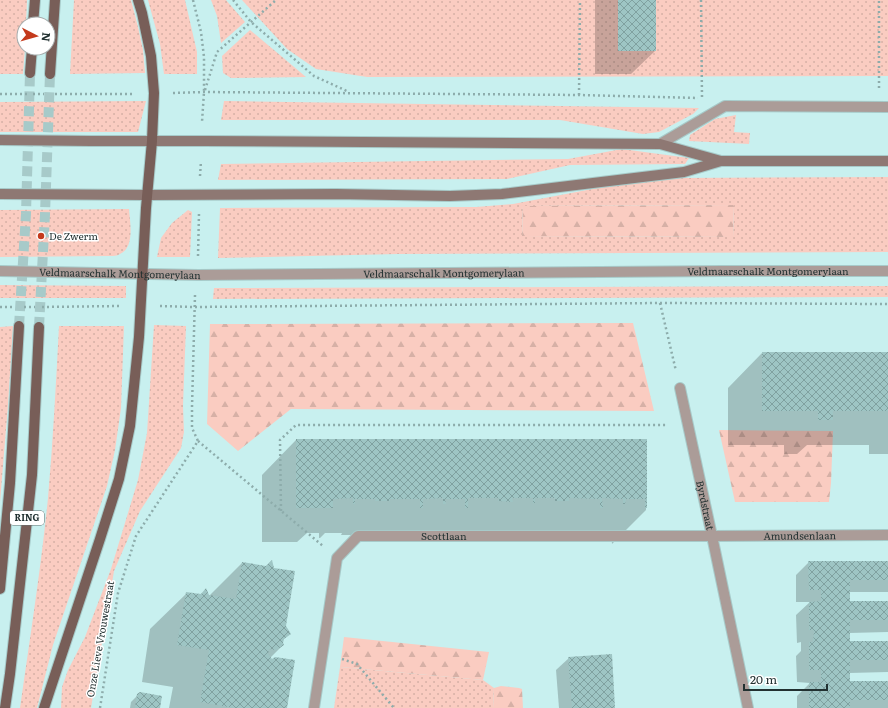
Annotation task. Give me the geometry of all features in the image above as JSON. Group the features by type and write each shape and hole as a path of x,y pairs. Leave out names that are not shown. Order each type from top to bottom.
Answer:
{"main road":[{"path":"34,16 35,0"},
{"path":"50,74 55,0"},
{"path":"44,707 119,478 130,426 139,337 154,94 151,56 138,0"},
{"path":"30,73 31,56"},
{"path":"0,140 660,144 720,161 888,161"},
{"path":"0,194 336,194 450,196 502,194 684,172 720,161"},
{"name":"RING","path":"0,589 10,483 19,326"},
{"name":"RING","path":"5,708 32,475 39,326"}],"street":[{"path":"660,144 725,106 883,107"},
{"name":"Veldmaarschalk Montgomerylaan","path":"0,271 198,275 888,271"},
{"name":"Byrdstraat","path":"680,388 748,708"},
{"name":"Amundsenlaan","path":"712,536 888,534"},
{"name":"Scottlaan","path":"337,558 358,536 712,536"},
{"path":"314,708 337,558"}],"path":[{"path":"233,0 251,22 314,76 352,93"},
{"path":"204,92 217,52 276,0"},
{"path":"579,95 580,0"},
{"path":"701,0 702,98"},
{"path":"879,0 883,107"},
{"path":"54,94 154,94 204,92 579,95 702,98 725,106"},
{"path":"0,94 46,94"},
{"path":"23,307 660,303 888,304"},
{"path":"660,303 680,388"},
{"path":"0,307 16,307"},
{"path":"194,307 192,428 198,442 337,558"},
{"path":"281,511 280,440 296,425 688,425"},
{"name":"Onze Lieve Vrouwestraat","path":"100,708 118,593 136,536 198,442"},
{"path":"322,653 357,664 394,708"}],"green space":[{"path":"0,0 27,0 26,16 16,16 16,56 24,56 23,74 0,74"},
{"path":"74,0 131,0 143,50 145,73 70,74"},
{"path":"148,0 185,0 197,52 197,74 164,74 160,44"},
{"path":"211,0 226,0 245,22 221,43 217,16"},
{"path":"242,0 888,0 888,76 367,77 316,69 287,49"},
{"path":"250,30 306,77 231,78 223,73 222,56"},
{"path":"146,101 138,132 0,132 0,102"},
{"path":"224,101 699,108 693,114 659,132 643,134 560,120 221,120"},
{"path":"736,115 734,132 750,133 749,144 689,141 690,135 715,119"},
{"path":"622,149 689,158 685,164 570,165 507,179 218,180 221,164 568,159"},
{"path":"888,177 888,252 398,254 218,258 220,208 476,207 513,204 640,180 682,178","holes":["734,205 733,237 522,236 523,206"]},
{"path":"734,205 733,237 522,236 523,206"},
{"path":"129,209 131,227 130,241 125,251 118,255 0,257 0,210"},
{"path":"188,210 192,212 190,257 157,257 161,238 172,223"},
{"path":"0,285 126,286 126,298 0,298"},
{"path":"888,286 888,297 213,299 214,288"},
{"path":"633,323 654,411 291,409 238,451 207,424 210,324"},
{"path":"154,325 186,326 183,406 184,432 181,448 140,511 114,571 91,708 61,708 62,687 68,670 85,637 111,569 138,480 147,433"},
{"path":"13,326 8,405 0,502 0,327"},
{"path":"59,326 124,326 121,408 115,450 107,486 53,645 37,708 20,708 39,577 48,498"},
{"path":"719,430 833,431 829,502 735,502"},
{"path":"344,637 489,652 483,680 340,667"},
{"path":"340,667 483,680 494,688 493,708 334,708"},
{"path":"501,686 522,689 523,708 493,708 494,688"}],"building":[{"path":"618,0 656,0 656,51 618,51"},
{"path":"762,352 888,352 888,411 833,411 833,420 818,420 818,411 762,411"},
{"path":"296,439 647,439 647,508 645,508 645,499 626,499 625,504 623,504 623,499 602,498 603,508 600,508 600,499 569,498 569,501 555,501 555,498 535,498 535,503 533,503 533,498 512,498 513,502 498,501 499,498 468,498 468,508 465,508 465,499 445,499 446,504 443,504 443,498 423,499 423,508 420,508 420,499 390,499 390,501 375,501 376,499 355,499 355,504 353,504 353,498 333,499 333,508 296,508"},
{"path":"272,560 274,568 295,571 286,626 291,634 284,639 284,645 275,651 269,649 268,654 272,659 275,657 295,660 287,708 234,708 200,702 209,650 177,645 186,592 201,594 206,588 209,595 236,599 242,562 266,566"},
{"path":"808,561 888,561 888,580 850,580 850,601 888,601 888,620 850,620 850,641 888,641 888,660 850,660 850,681 888,681 888,700 850,700 850,708 809,708 809,682 821,682 821,670 809,670 809,642 813,642 814,631 809,630 809,602 821,601 821,590 809,590"},
{"path":"612,654 615,708 572,708 568,657"},
{"path":"140,692 162,696 160,708 135,708 137,694"}],"tunnel":[{"path":"19,326 26,214 30,73"},
{"path":"39,327 50,74"}],"place":[{"name":"De Zwerm","path":"41,236"}]}
